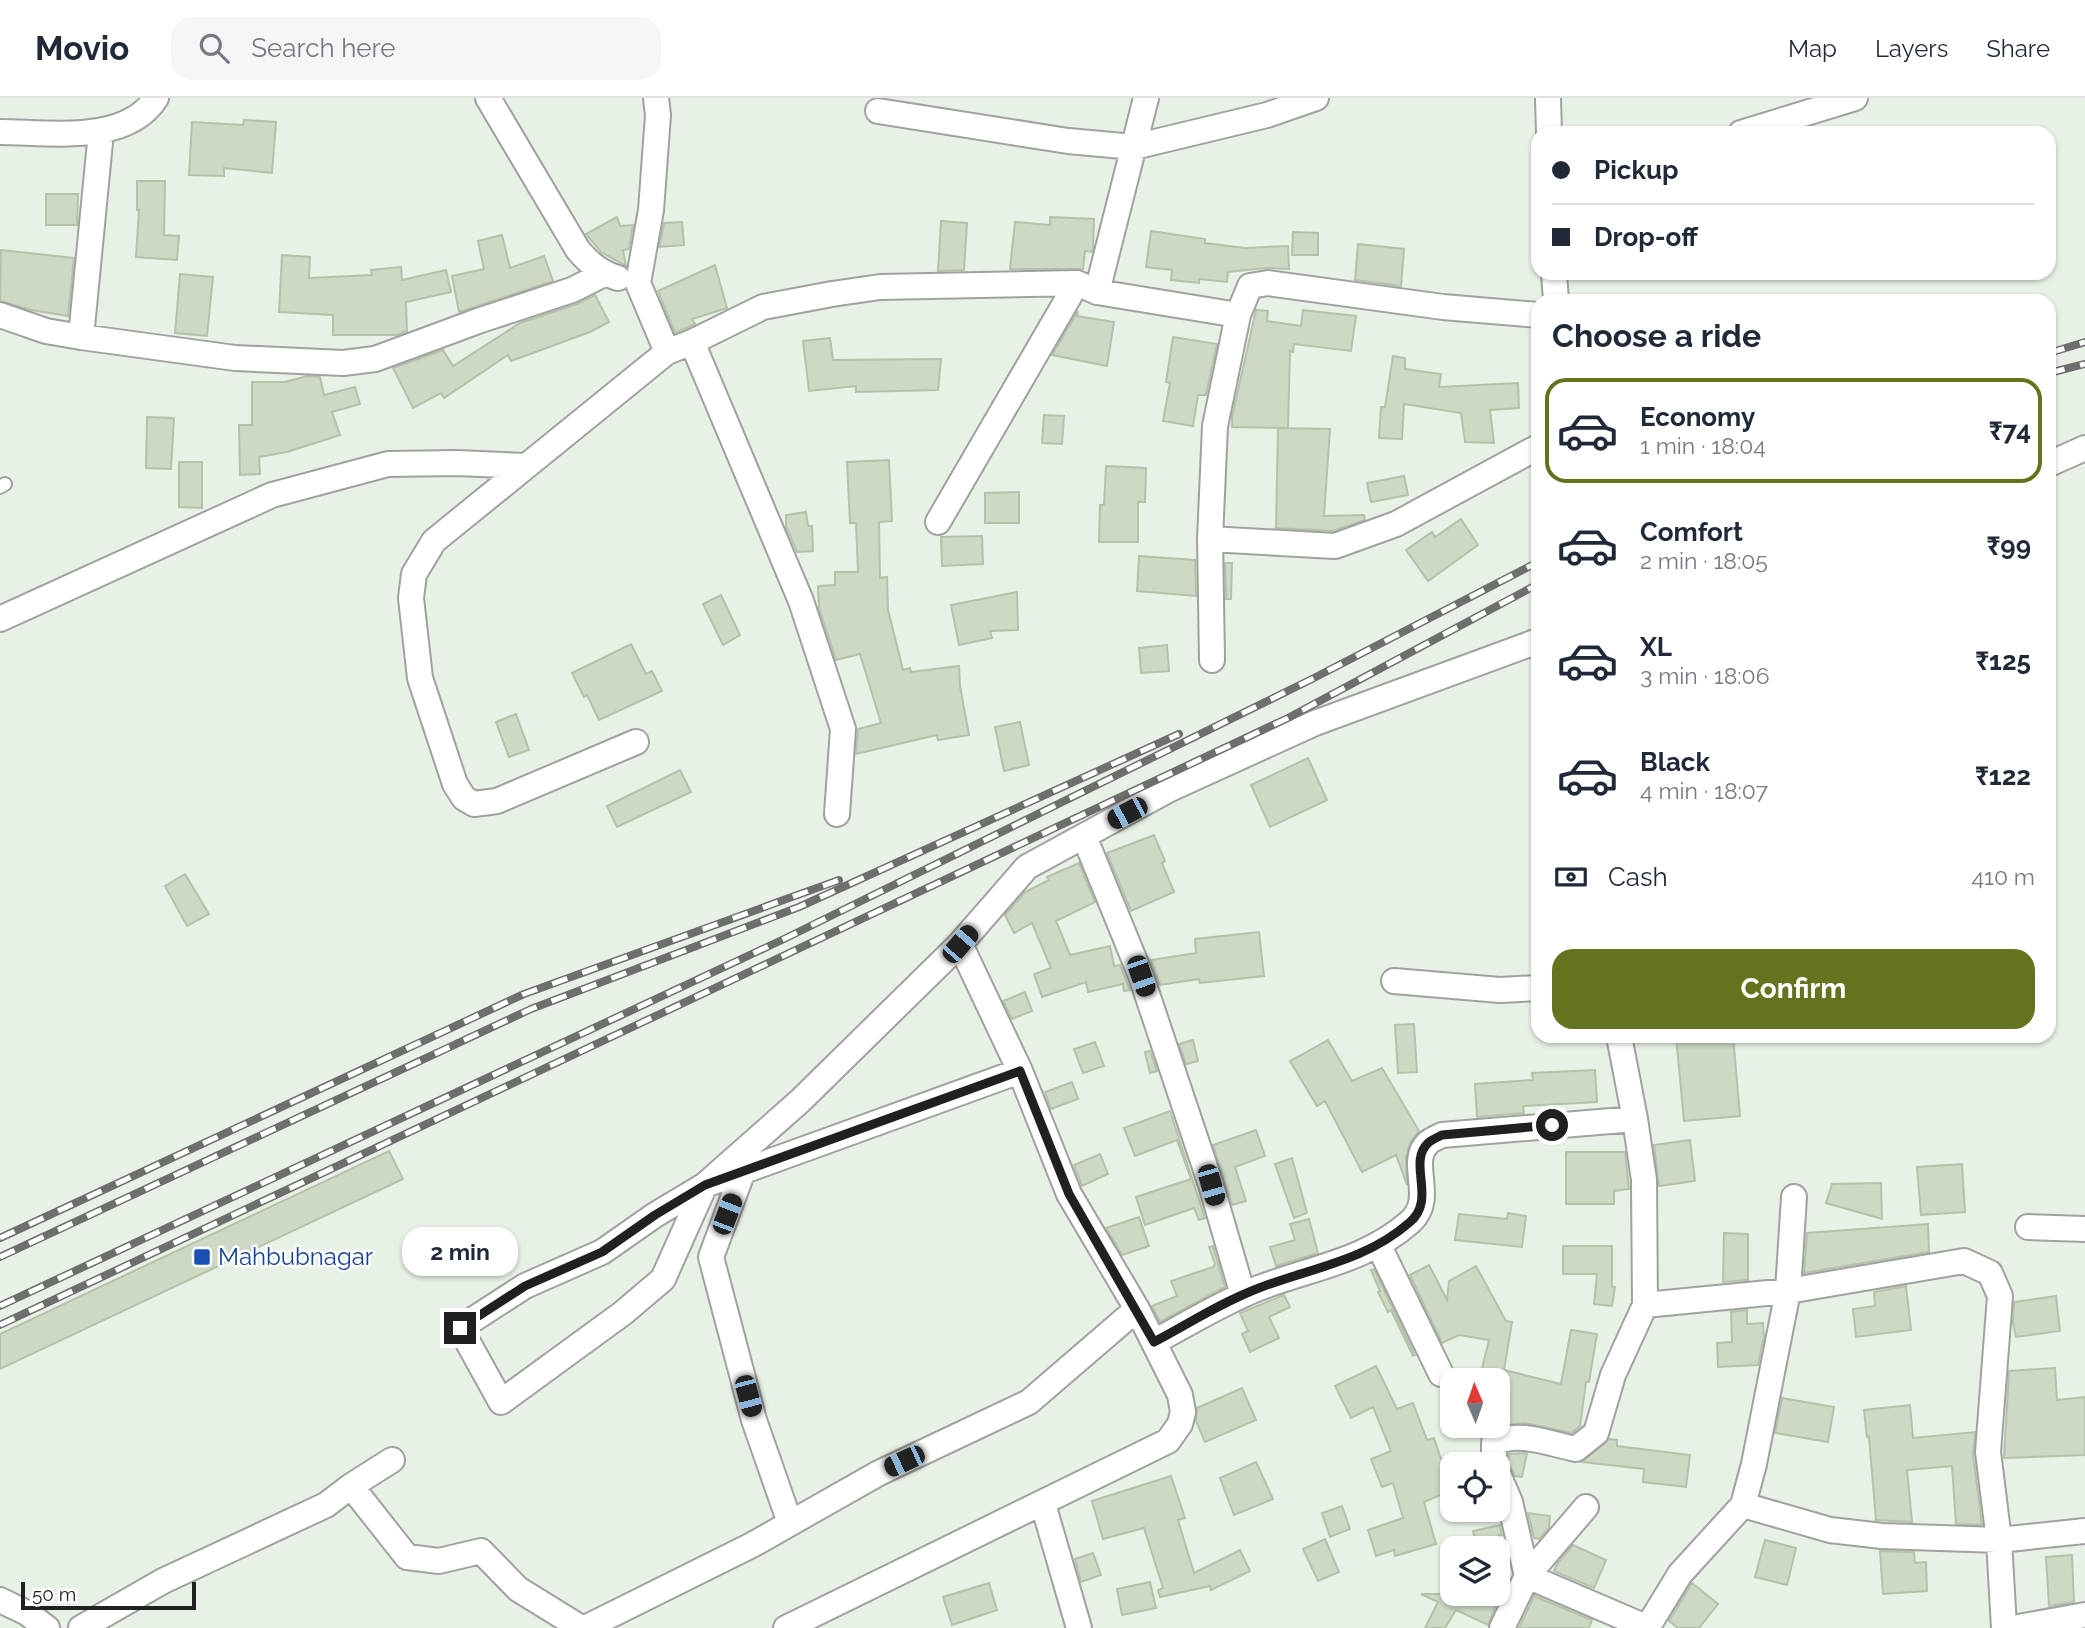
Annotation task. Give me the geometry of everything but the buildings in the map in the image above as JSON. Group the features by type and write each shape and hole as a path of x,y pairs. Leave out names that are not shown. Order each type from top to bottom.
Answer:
{"street":[{"path":"0,132 101,132 140,116 156,98"},
{"path":"488,98 578,250 604,274 638,284"},
{"path":"656,98 658,115 651,210 638,284 667,352"},
{"path":"938,522 1087,288 1134,147 1146,98"},
{"path":"878,111 1068,141 1134,147 1267,115 1316,98"},
{"path":"1548,98 1549,126"},
{"path":"1763,126 1848,99"},
{"path":"81,337 101,132"},
{"path":"0,315 46,331 81,337 235,358 343,363 375,359 572,290 604,274"},
{"path":"1212,660 1210,539 1215,426 1238,315 1250,286 1268,284 1443,307 1531,313"},
{"path":"636,742 497,801 474,804 464,797 455,784 420,678 411,598 414,574 434,541 667,352 763,307 880,287 1087,288 1238,315"},
{"path":"692,342 801,601 843,729 837,814"},
{"path":"2056,461 2085,448"},
{"path":"1210,539 1335,546 1396,524 1531,451"},
{"path":"0,619 272,495 388,464 526,466"},
{"path":"1020,1071 705,1185 663,1279 623,1313 501,1402 460,1328 525,1286 602,1252 655,1215 705,1185 800,1101 960,944 1027,867 1170,789 1315,723 1531,644"},
{"path":"1084,836 1141,976 1211,1185 1243,1295"},
{"path":"786,1628 1168,1441 1180,1424 1183,1412 1180,1395 1137,1309 1069,1194 1020,1071 960,944"},
{"path":"1394,981 1500,989 1531,988"},
{"path":"1494,1452 1494,1443 1513,1436 1576,1449 1596,1433 1613,1375 1645,1305 1644,1180 1620,1043"},
{"path":"1154,1342 1243,1295 1379,1246 1413,1220 1423,1203 1420,1158 1427,1144 1442,1135 1635,1119"},
{"path":"743,1171 710,1257 754,1420 790,1523"},
{"path":"1527,1576 1646,1628 1680,1574 1743,1505 1754,1464 1788,1292 1794,1197"},
{"path":"2028,1227 2085,1229"},
{"path":"1379,1246 1440,1372"},
{"path":"1645,1305 1788,1292 1964,1261 1990,1273 2000,1296 1988,1452 1999,1540 2004,1628"},
{"path":"351,1486 407,1557 439,1561 481,1551 518,1589 583,1628 751,1545 879,1473 1028,1402 1137,1309"},
{"path":"81,1628 163,1581 326,1505 392,1460"},
{"path":"1510,1502 1527,1576"},
{"path":"1043,1504 1079,1628"},
{"path":"1743,1505 1830,1531 1882,1536 1999,1540 2085,1531"},
{"path":"1502,1628 1527,1576 1587,1507"},
{"path":"0,1600 27,1613 47,1628"},
{"path":"2013,1628 2063,1624 2085,1615"}],"railway":[{"path":"2056,351 2085,342"},
{"path":"2056,371 2085,364"},
{"path":"0,1306 784,939 1312,679 1531,566"},
{"path":"0,1325 1288,718 1531,588"},
{"path":"0,1257 531,1009 799,907 1179,734"},
{"path":"0,1238 524,994 839,880"}],"place":[{"name":"Mahbubnagar","path":"202,1257"}],"route":[{"path":"460,1328 525,1286 602,1252 655,1215 705,1185 1020,1071 1069,1194 1154,1342 1259,1288 1379,1246 1413,1220 1423,1203 1420,1158 1427,1144 1442,1135 1552,1125"}]}
